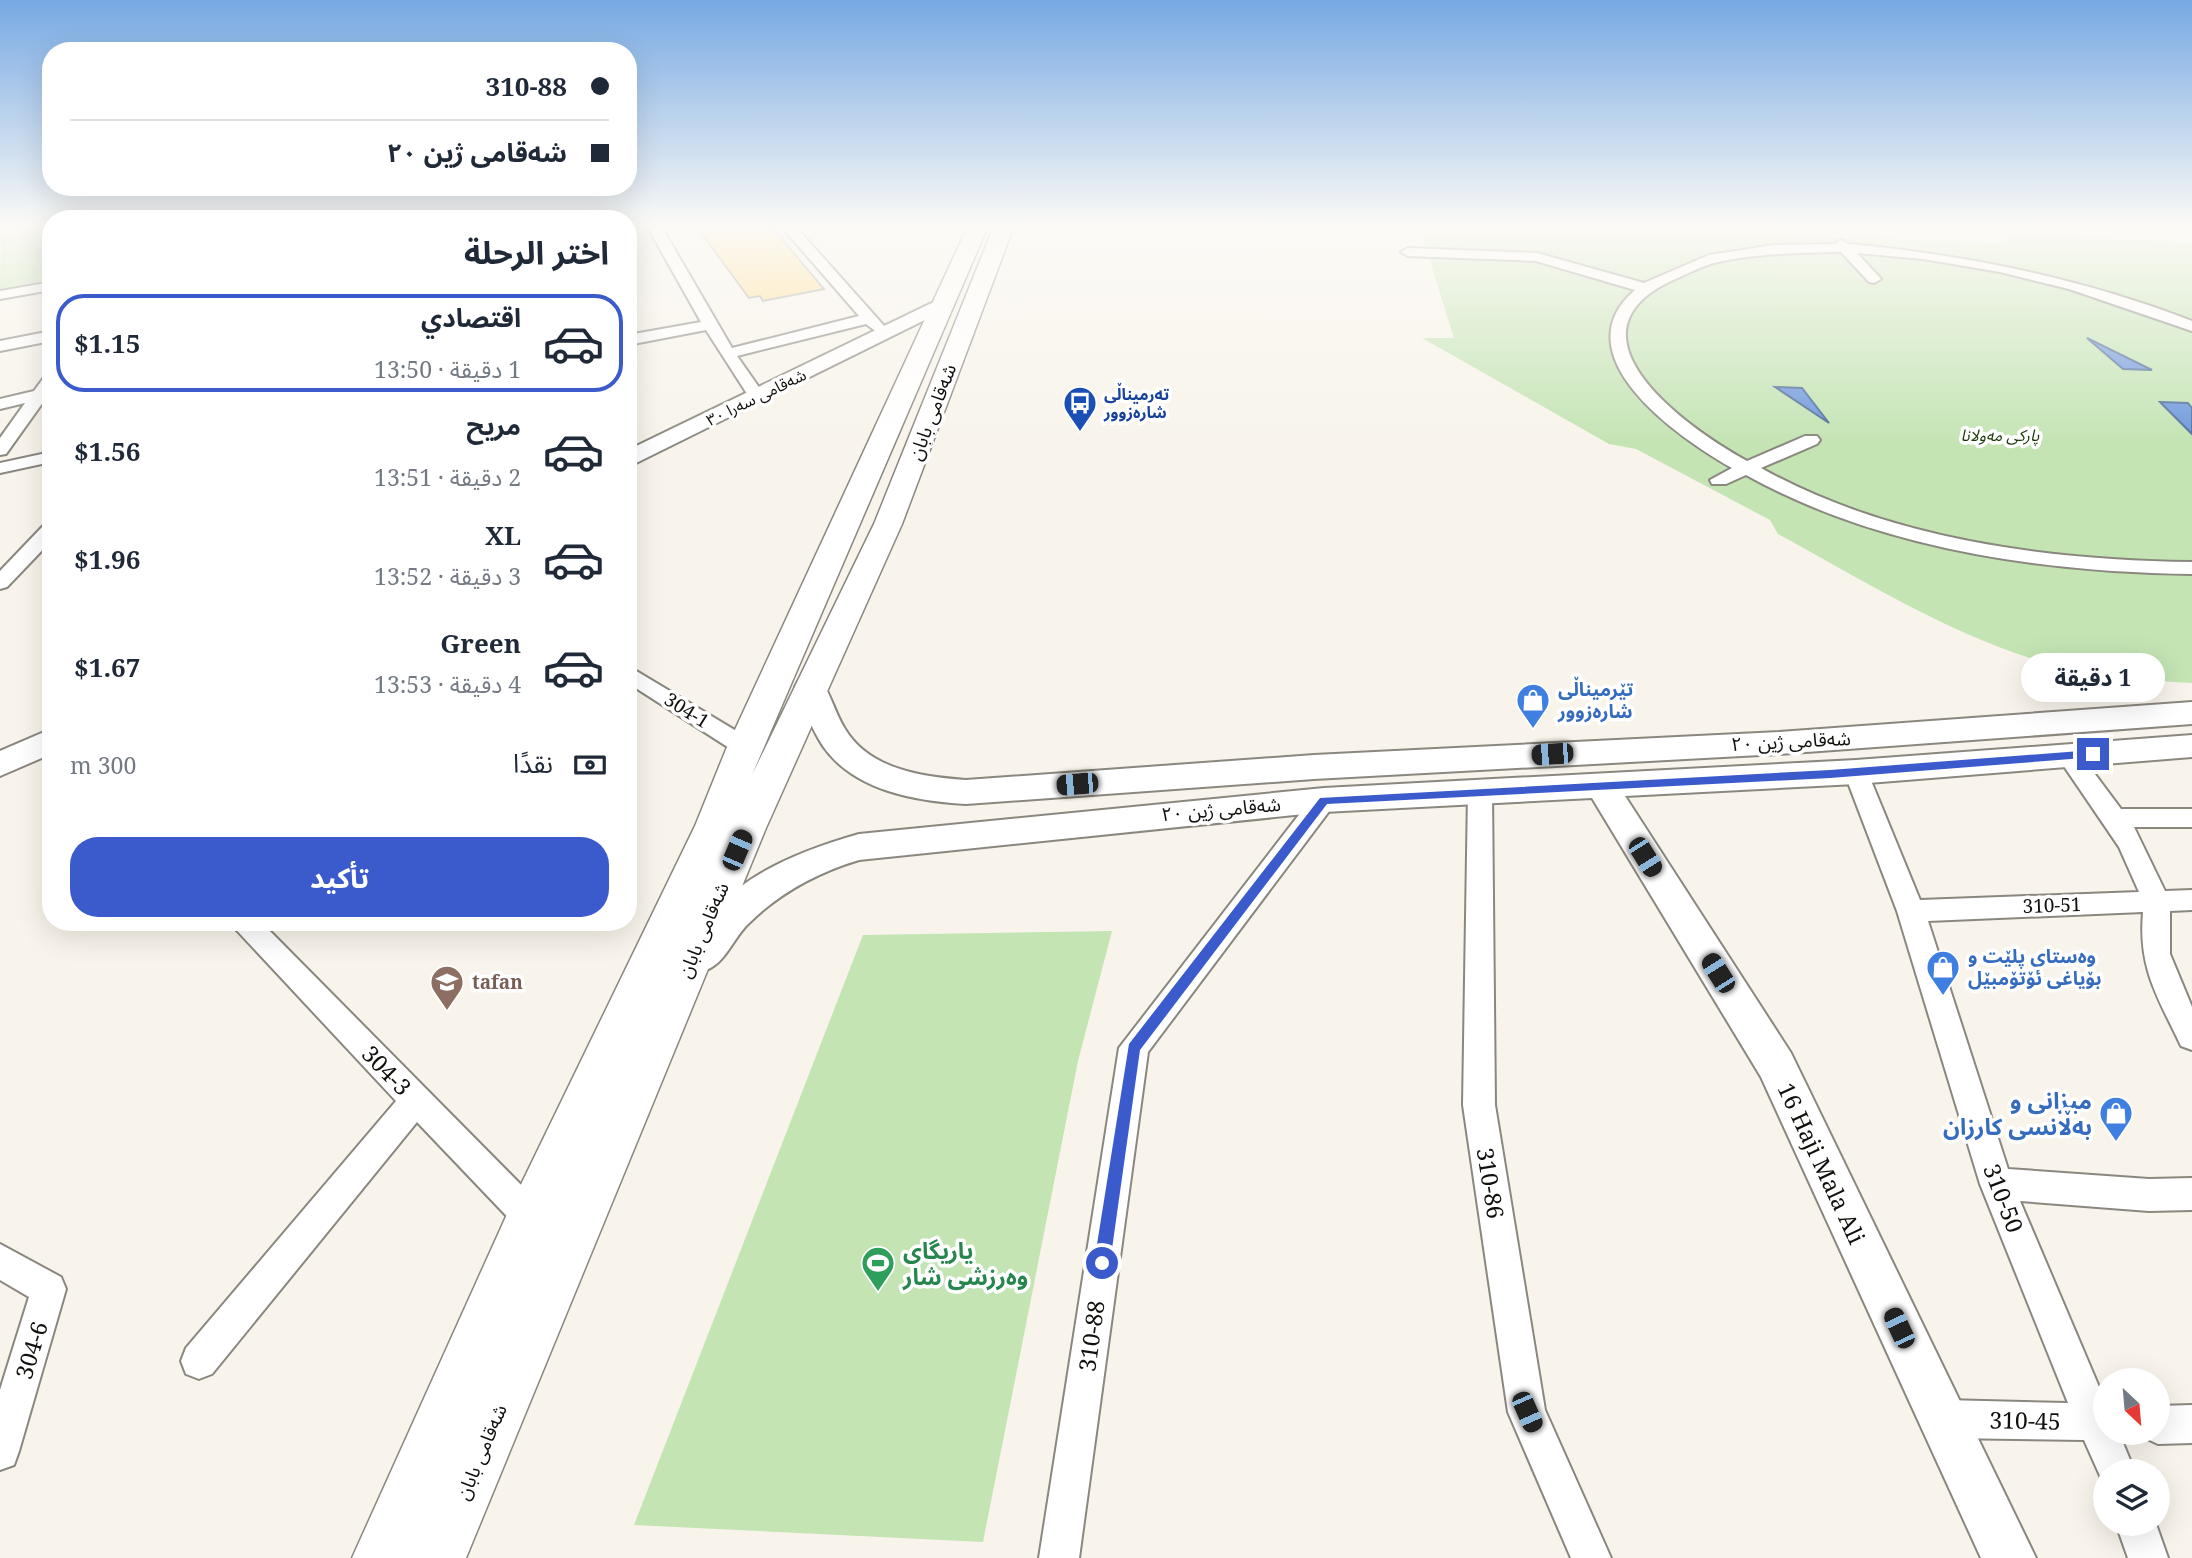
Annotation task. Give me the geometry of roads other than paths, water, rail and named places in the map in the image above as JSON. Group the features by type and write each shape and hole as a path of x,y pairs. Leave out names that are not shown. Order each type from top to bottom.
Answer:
{"main road":[{"path":"382,1558 531,1218 714,826 745,747 947,299"},
{"name":"شەقامی بابان","path":"436,1558 680,984 810,687 888,524 965,299"},
{"name":"شەقامی سەرا ٣٠","path":"637,456 757,396 877,326 944,303"},
{"path":"877,326 924,352"},
{"name":"شەقامی ژین ٢٠","path":"810,687 839,744 876,774 901,785 929,791 966,792 1314,767 1833,739 2192,713"},
{"path":"0,765 42,744"},
{"name":"شەقامی ژین ٢٠","path":"680,984 709,943 748,900 768,885 812,861 871,845 1324,800 1856,772 2192,746"},
{"path":"1124,780 1128,818"},
{"name":"16 Haji Mala Ali","path":"1602,787 1776,1066 2009,1558"}],"street":[{"path":"695,299 727,354 757,396"},
{"path":"853,299 877,326"},
{"path":"1635,299 1624,311 1618,335 1624,362 1643,392 1677,424 1747,468 1791,490 1870,520 1958,544 2050,561 2140,569 2192,568"},
{"path":"2120,299 2192,326"},
{"path":"637,338 710,325"},
{"path":"727,354 877,326"},
{"path":"0,346 42,338"},
{"path":"0,450 42,391"},
{"path":"0,404 39,395"},
{"path":"1719,480 1811,440"},
{"path":"0,468 42,459"},
{"path":"0,583 42,539"},
{"path":"0,557 42,550"},
{"name":"304-1","path":"637,679 745,747"},
{"path":"2069,756 2115,818 2157,901 2154,943 2163,973 2192,1037"},
{"name":"310-50","path":"1856,772 1911,911 1996,1184 2093,1404"},
{"name":"310-86","path":"1480,792 1479,1105 1527,1412 1591,1558"},
{"name":"310-88","path":"1059,1558 1134,1048 1324,800"},
{"path":"2115,818 2192,818"},
{"name":"310-51","path":"1911,911 2192,900"},
{"name":"304-3","path":"252,931 531,1218"},
{"path":"199,1361 416,1100"},
{"path":"1996,1184 2149,1195 2192,1194"},
{"name":"304-6","path":"0,1261 50,1289 0,1451"},
{"name":"310-45","path":"1944,1419 2093,1422"},
{"path":"2170,1425 2192,1424"},
{"path":"2140,1536 2148,1558"}],"water":[{"path":"2087,338 2152,370 2123,369"},
{"path":"1775,387 1802,388 1829,423"},
{"path":"2160,402 2188,403 2192,408 2192,434"}],"place":[{"name":"تەرمیناڵی شارەزوور","path":"1080,433"},
{"name":"تێرمیناڵی شارەزوور","path":"1533,730"},
{"name":"وەستای پلێت و بۆیاغی ئۆتۆمبێل","path":"1943,997"},
{"name":"tafan","path":"447,1012"},
{"name":"میزانی و بەڵانسی کارزان","path":"2116,1143"},
{"name":"یاریگای وەرزشی شار","path":"878,1293"}],"park label":[{"name":"پارکی مەولانا","path":"2000,435"}]}
